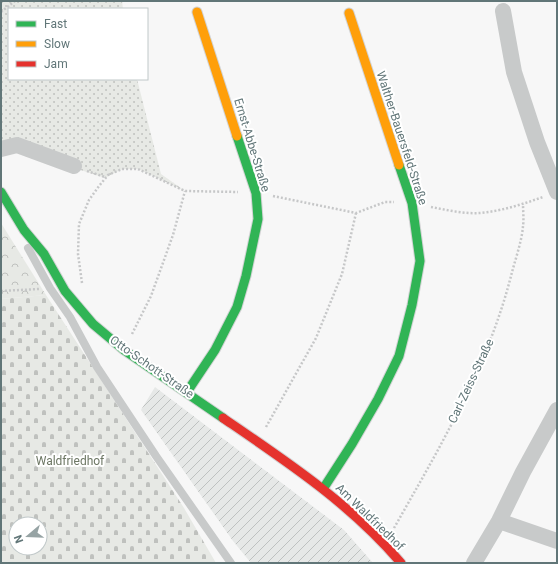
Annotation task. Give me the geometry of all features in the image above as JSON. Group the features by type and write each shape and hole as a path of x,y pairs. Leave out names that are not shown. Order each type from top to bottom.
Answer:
{"street":[{"path":"504,11 514,72 537,142 557,192"},
{"name":"Ernst-Abbe-Straße","path":"187,392 215,350 237,307 246,276 258,219 256,193 197,12"},
{"name":"Walther-Bauersfeld-Straße","path":"323,489 378,400 399,356 412,305 420,261 412,203 349,13"},
{"path":"1,149 17,145 74,166"},
{"name":"Otto-Schott-Straße","path":"1,192 24,230 44,254 65,291 93,324 124,350 187,392 323,489"},
{"path":"474,563 499,521 523,472 557,410"},
{"name":"Am Waldfriedhof","path":"323,489 352,513 385,544 401,563"},
{"path":"499,521 557,541"}],"lane":[{"path":"24,230 25,242 28,250 50,288 70,317 98,367 134,423 231,563"}],"path":[{"path":"1,12 15,1"},
{"path":"74,166 105,178"},
{"path":"124,350 151,296 174,234 185,191"},
{"name":"Carl-Zeiss-Straße","path":"385,544 438,451 484,357 503,307 515,262 523,227 523,204"},
{"path":"258,442 318,331 342,274 356,213"},
{"path":"1,291 50,288"},
{"path":"1,325 6,325"}],"shaded area":[{"path":"155,387 344,530 373,563 251,563 233,541 141,410"}],"green space":[{"path":"1,1 122,1 123,8 8,8 8,80 137,80 161,174 185,191 138,169 122,169 105,178 1,144"},
{"path":"1,223 46,295 1,299"},
{"name":"Waldfriedhof","path":"46,295 184,508 216,563 1,563 1,299"}],"traffic: fast":[{"path":"187,392 215,350 237,307 246,276 258,219 256,193 237,136"},
{"path":"323,489 352,444 378,399 399,356 412,305 420,261 412,203 399,165"},
{"path":"1,192 24,230 44,254 65,291 93,324 124,350 223,418"}],"traffic: slow":[{"path":"197,12 237,136"},
{"path":"349,13 399,165"}],"traffic: jam":[{"path":"223,418 317,484 361,522 401,563"}]}
